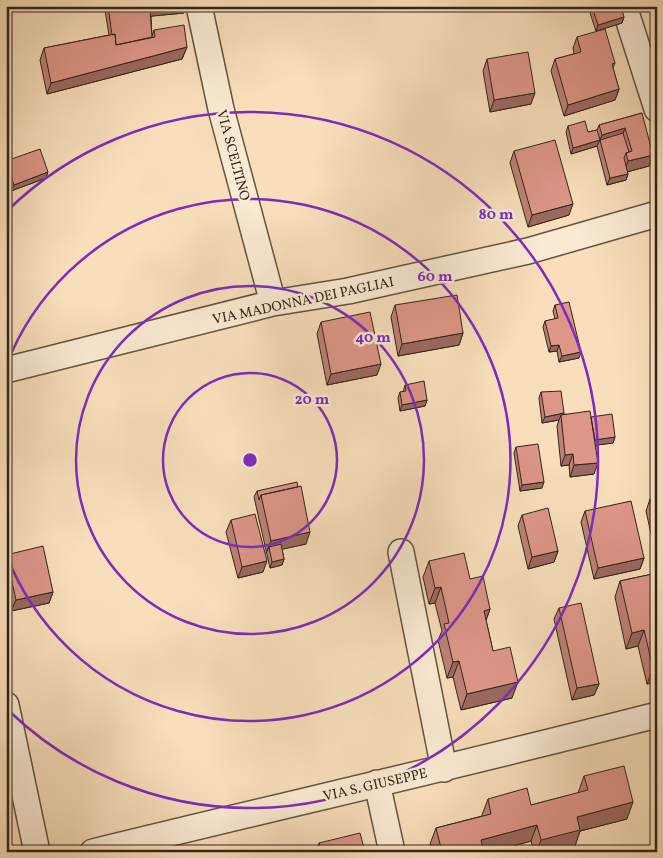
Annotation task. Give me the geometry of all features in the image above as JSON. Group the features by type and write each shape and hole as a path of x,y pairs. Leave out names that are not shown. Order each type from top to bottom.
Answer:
{"street":[{"name":"VIA SCELTINO","path":"199,6 221,109 273,303"},
{"path":"624,6 657,109"},
{"name":"VIA MADONNA DEI PAGLIAI","path":"6,370 273,303 348,291 528,251 657,214"},
{"path":"401,552 444,769"},
{"path":"6,705 37,852"},
{"name":"VIA S. GIUSEPPE","path":"93,852 377,783 444,769 657,715"},
{"path":"377,783 392,852"}],"building":[{"path":"108,6 133,6 134,12 150,10 152,37 116,45 115,34 112,35"},
{"path":"172,6 186,6 186,7 171,8"},
{"path":"621,6 624,17 598,25 592,7"},
{"path":"184,25 187,47 51,83 44,48 115,34 116,45 155,37 154,30"},
{"path":"605,29 615,63 612,64 619,89 568,105 555,59 581,52 577,37"},
{"path":"528,52 535,93 494,100 487,59"},
{"path":"642,113 653,155 628,161 626,153 632,151 625,128 602,135 599,125"},
{"path":"585,121 588,132 597,130 600,140 573,148 568,126"},
{"path":"623,133 629,152 626,153 624,158 628,174 610,178 600,140"},
{"path":"555,140 573,204 532,215 514,151"},
{"path":"40,149 48,172 14,185 6,161"},
{"path":"457,295 463,333 402,344 395,305"},
{"path":"569,302 581,352 562,356 559,345 551,346 545,321 558,318 555,305"},
{"path":"370,312 381,364 331,374 321,322"},
{"path":"424,381 427,400 402,405 400,392 406,391 405,385"},
{"path":"561,391 564,413 545,417 541,392"},
{"path":"590,411 598,463 574,465 573,454 565,455 561,415"},
{"path":"612,414 615,437 595,440 591,417"},
{"path":"538,444 544,482 522,485 516,447"},
{"path":"297,482 298,487 261,495 259,500 257,491"},
{"path":"301,486 310,532 271,541 261,495"},
{"path":"657,498 657,530 650,499"},
{"path":"631,501 644,558 598,568 585,511"},
{"path":"548,508 558,551 532,557 522,515"},
{"path":"255,514 267,561 242,567 231,520"},
{"path":"281,544 284,559 272,562 269,547"},
{"path":"43,546 53,592 16,600 6,555"},
{"path":"464,553 470,579 483,576 490,609 484,611 493,651 510,647 518,682 467,694 459,661 453,662 444,624 449,623 441,587 435,588 429,561"},
{"path":"657,573 657,667 653,668 644,630 632,633 620,581"},
{"path":"581,603 599,684 577,688 559,608"},
{"path":"624,766 633,802 577,817 580,830 541,840 537,825 481,840 484,852 442,852 436,828 491,814 488,799 527,788 531,805 588,790 584,776"},
{"path":"360,833 365,852 321,852 319,843"}]}
